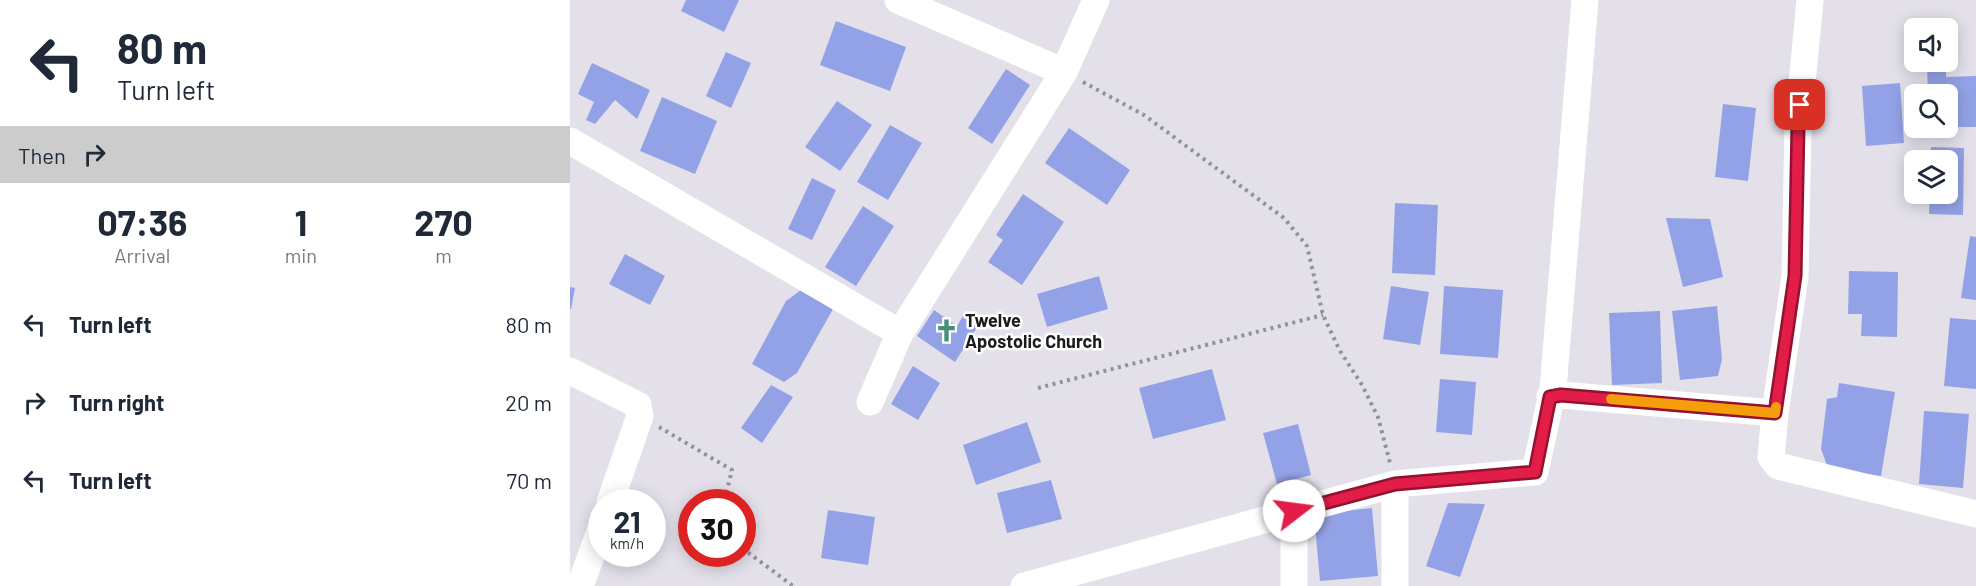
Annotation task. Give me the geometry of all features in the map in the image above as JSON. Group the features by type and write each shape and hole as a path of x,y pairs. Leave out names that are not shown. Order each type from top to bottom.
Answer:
{"street":[{"path":"898,0 1064,72"},
{"path":"870,402 900,333 1064,72 1096,0"},
{"path":"1024,586 1395,484 1535,472 1553,389 1585,0"},
{"path":"1810,0 1798,126 1795,276 1775,413 1771,457 1778,466 1976,514"},
{"path":"570,141 900,333"},
{"path":"570,371 638,405 640,416 615,489"},
{"path":"1550,397 1561,395 1775,413"},
{"path":"1395,484 1395,586"},
{"path":"1294,511 1294,586"},
{"path":"580,586 588,564"}],"path":[{"path":"1064,72 1144,115 1284,218 1307,246 1323,315 1340,351 1362,385 1378,417 1395,484"},
{"path":"1038,388 1323,315"},
{"path":"640,416 732,470 727,489"},
{"path":"756,558 793,586"}],"building":[{"path":"686,0 739,0 724,32 681,11"},
{"path":"836,21 906,47 890,91 820,65"},
{"path":"726,52 751,63 731,108 706,96"},
{"path":"592,63 650,90 637,119 615,100 595,124 586,120 594,102 578,94"},
{"path":"1006,69 1030,85 992,144 968,128"},
{"path":"1927,72 1946,72 1946,77 1976,76 1976,127 1958,127 1958,84 1928,84"},
{"path":"1900,83 1904,143 1866,146 1862,86"},
{"path":"662,97 717,121 695,174 640,151"},
{"path":"837,101 872,125 840,171 805,147"},
{"path":"1723,104 1756,108 1748,181 1715,177"},
{"path":"890,125 922,143 888,200 857,182"},
{"path":"1069,128 1130,170 1107,205 1045,163"},
{"path":"1931,147 1964,148 1963,215 1929,214 1930,204 1958,204 1958,150 1931,150"},
{"path":"812,178 836,190 812,240 788,229"},
{"path":"1023,194 1064,222 1022,285 988,262 1003,240 996,235"},
{"path":"1395,203 1438,205 1435,275 1392,273"},
{"path":"863,206 894,226 856,286 825,267"},
{"path":"1666,218 1710,219 1723,277 1683,287"},
{"path":"1970,236 1976,237 1976,300 1961,298"},
{"path":"625,254 665,276 650,305 609,284"},
{"path":"1849,271 1898,272 1897,337 1861,336 1862,314 1848,314"},
{"path":"1099,276 1108,309 1047,327 1037,294"},
{"path":"1391,286 1429,292 1420,345 1383,339"},
{"path":"1444,286 1503,290 1498,358 1440,354"},
{"path":"570,287 575,288 571,309 570,309"},
{"path":"801,290 833,309 797,373 784,382 752,364 786,301"},
{"path":"1717,306 1722,359 1718,376 1680,380 1672,311"},
{"name":"Twelve Apostolic Church","path":"934,310 957,326 963,316 978,326 955,362 917,336"},
{"path":"1660,311 1662,383 1612,385 1609,313"},
{"path":"1950,318 1976,320 1976,389 1944,386"},
{"path":"913,366 940,383 918,420 891,404"},
{"path":"1212,369 1226,420 1153,439 1139,388"},
{"path":"1440,379 1476,382 1472,435 1436,432"},
{"path":"1839,383 1895,392 1881,476 1828,468 1821,449 1827,399 1837,397"},
{"path":"771,385 793,397 762,443 741,428"},
{"path":"1924,411 1969,414 1963,488 1919,484"},
{"path":"1027,422 1041,462 976,485 963,445"},
{"path":"1298,424 1311,475 1277,484 1263,433"},
{"path":"1051,480 1062,519 1007,533 997,493"},
{"path":"1448,503 1485,504 1460,577 1426,566"},
{"path":"1372,508 1378,576 1320,581 1314,514"},
{"path":"828,510 875,517 868,565 821,558"}],"slow traffic":[{"path":"1611,399 1775,413 1776,407"}],"place":[{"name":"Twelve Apostolic Church","path":"947,331"}],"route":[{"path":"1294,511 1395,484 1535,472 1550,397 1561,395 1775,413 1795,276 1800,105"}]}
